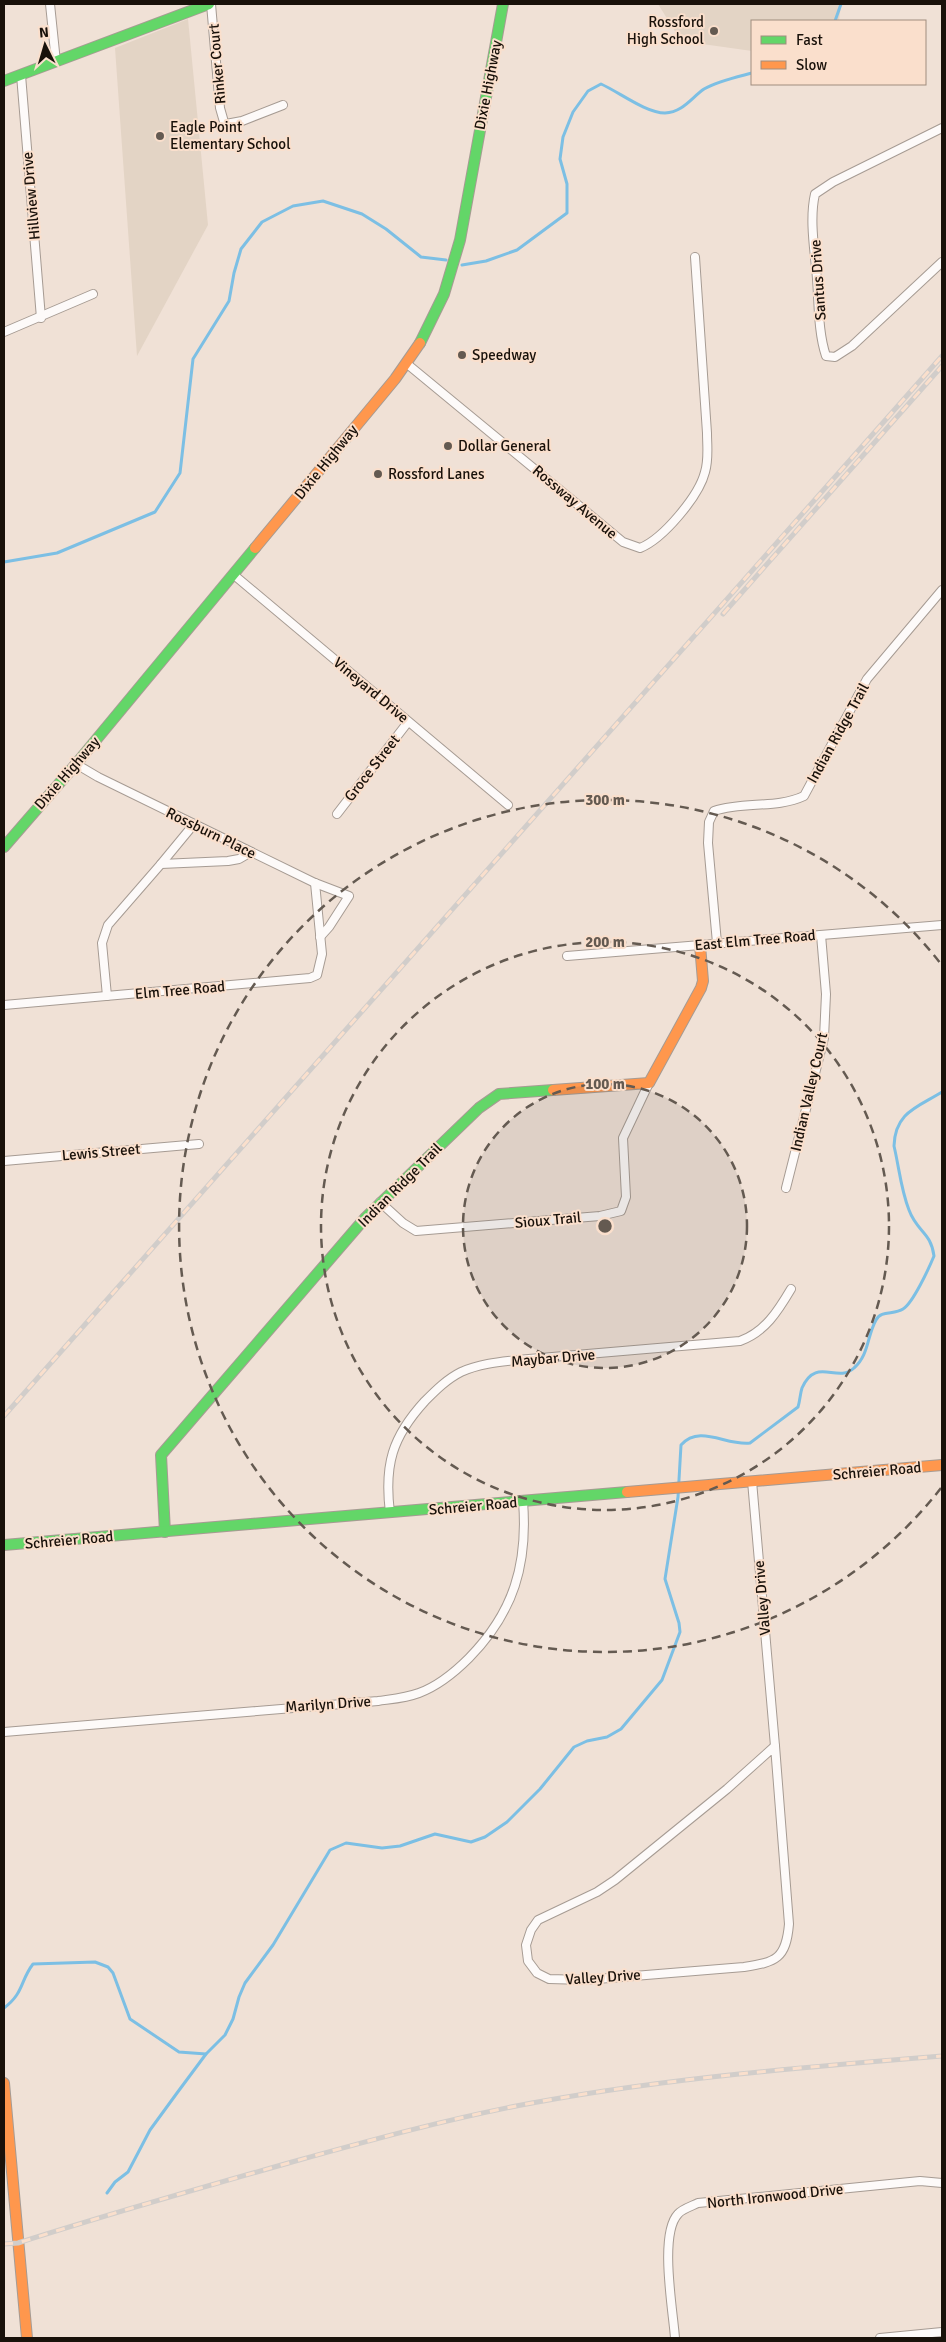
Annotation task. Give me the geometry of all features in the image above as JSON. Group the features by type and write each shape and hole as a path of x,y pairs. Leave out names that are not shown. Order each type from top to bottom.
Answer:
{"street":[{"path":"50,4 56,62"},
{"path":"4,82 208,4"},
{"name":"Rinker Court","path":"208,4 220,108 224,122 226,124 242,121 282,105"},
{"name":"Dixie Highway","path":"4,847 234,575 406,364 435,314 450,276 460,240 502,4"},
{"name":"Hillview Drive","path":"21,75 41,318"},
{"name":"Santus Drive","path":"942,128 833,182 816,194 813,203 814,225 822,335 826,356 834,357 852,346 942,262"},
{"name":"Rossway Avenue","path":"406,364 623,542 640,548 653,542 668,527 687,504 705,474 707,433 695,256"},
{"path":"4,332 41,318 93,294"},
{"name":"Vineyard Drive","path":"234,575 508,805"},
{"name":"Indian Ridge Trail","path":"717,943 708,842 708,822 714,811 735,806 793,801 804,796 867,679 942,590"},
{"name":"Groce Street","path":"337,814 408,722"},
{"name":"Rossburn Place","path":"76,764 98,777 315,883 349,896 334,920 320,937"},
{"path":"107,996 102,943 108,925 194,824"},
{"path":"161,864 228,861 239,859 252,852"},
{"name":"Elm Tree Road","path":"4,1005 310,978 317,975 322,954 315,883"},
{"name":"East Elm Tree Road","path":"567,956 942,925"},
{"name":"Indian Valley Court","path":"786,1188 824,1038 826,994 821,934"},
{"path":"649,1083 701,988 703,981 700,945"},
{"name":"Indian Ridge Trail","path":"165,1532 160,1455 380,1202 479,1108 499,1094 649,1083"},
{"name":"Sioux Trail","path":"380,1202 403,1223 416,1231 600,1216 621,1211 626,1197 623,1138 649,1083"},
{"name":"Lewis Street","path":"4,1161 199,1144"},
{"name":"Maybar Drive","path":"390,1513 388,1477 393,1448 400,1435 432,1394 448,1379 461,1372 488,1364 517,1360 740,1341 753,1336 774,1317 791,1289"},
{"name":"Schreier Road","path":"4,1545 942,1466"},
{"name":"Valley Drive","path":"752,1481 775,1746 789,1924 784,1951 765,1963 744,1967 585,1980 549,1979 532,1967 528,1961 526,1945 531,1930 538,1920 597,1892 615,1880 727,1789 775,1746"},
{"name":"Marilyn Drive","path":"4,1732 378,1701 420,1693 444,1679 461,1666 490,1634 503,1615 512,1596 520,1568 523,1547 523,1501"},
{"path":"4,2082 27,2338"},
{"name":"North Ironwood Drive","path":"675,2338 667,2244 672,2223 678,2213 698,2203 920,2181 942,2183"},
{"path":"880,2338 942,2332"}],"shaded area":[{"name":"Rossford High School","path":"658,4 841,4 839,20 751,20 751,51 681,41"},
{"name":"Eagle Point Elementary School","path":"188,19 208,225 137,356 115,48"}],"waterway":[{"path":"835,20 841,4"},
{"path":"462,265 486,261 517,250 567,213 567,184 560,159 563,137 573,112 588,91 601,84 641,106 665,113 682,107 709,86 751,73"},
{"path":"4,562 57,553 155,512 180,473 193,359 229,301 241,249 262,222 293,206 323,201 362,214 386,229 421,257 446,260"},
{"path":"107,2193 115,2182 128,2172 150,2130 206,2054 225,2035 233,2019 245,1983 273,1945 330,1850 346,1843 382,1848 400,1846 435,1834 471,1842 485,1837 507,1822 540,1789 574,1747 587,1741 607,1737 621,1729 662,1680 680,1632 665,1579 678,1497 681,1445 688,1439 696,1436 750,1443 798,1407 802,1388 814,1374 820,1372 841,1373 854,1368 863,1357 873,1326 878,1317 903,1309 911,1300 934,1256 930,1242 912,1217 906,1202 894,1146 895,1135 903,1118 909,1112 942,1092"},
{"path":"4,2008 19,1992 33,1964 95,1962 108,1967 113,1973 130,2019 179,2052 206,2054"}],"railway":[{"path":"4,1416 942,356"},
{"path":"723,614 942,366"},
{"path":"4,2244 18,2243 155,2201 351,2146 441,2122 502,2109 583,2094 685,2080 942,2056"}],"traffic: fast":[{"path":"4,81 209,4"},
{"path":"420,343 444,294 460,240 503,4"},
{"path":"4,847 76,764 255,548"},
{"path":"165,1532 161,1455 366,1217 479,1108 499,1094 553,1090"},
{"path":"4,1545 627,1492"}],"traffic: slow":[{"path":"255,548 395,379 420,343"},
{"path":"553,1090 649,1083 701,988 703,981 700,945"},
{"path":"627,1492 942,1465"},
{"path":"4,2083 27,2338"}],"place":[{"name":"Rossford High School","path":"714,31"},
{"name":"Eagle Point Elementary School","path":"160,136"},
{"name":"Speedway","path":"462,355"},
{"name":"Dollar General","path":"448,446"},
{"name":"Rossford Lanes","path":"378,474"}]}
